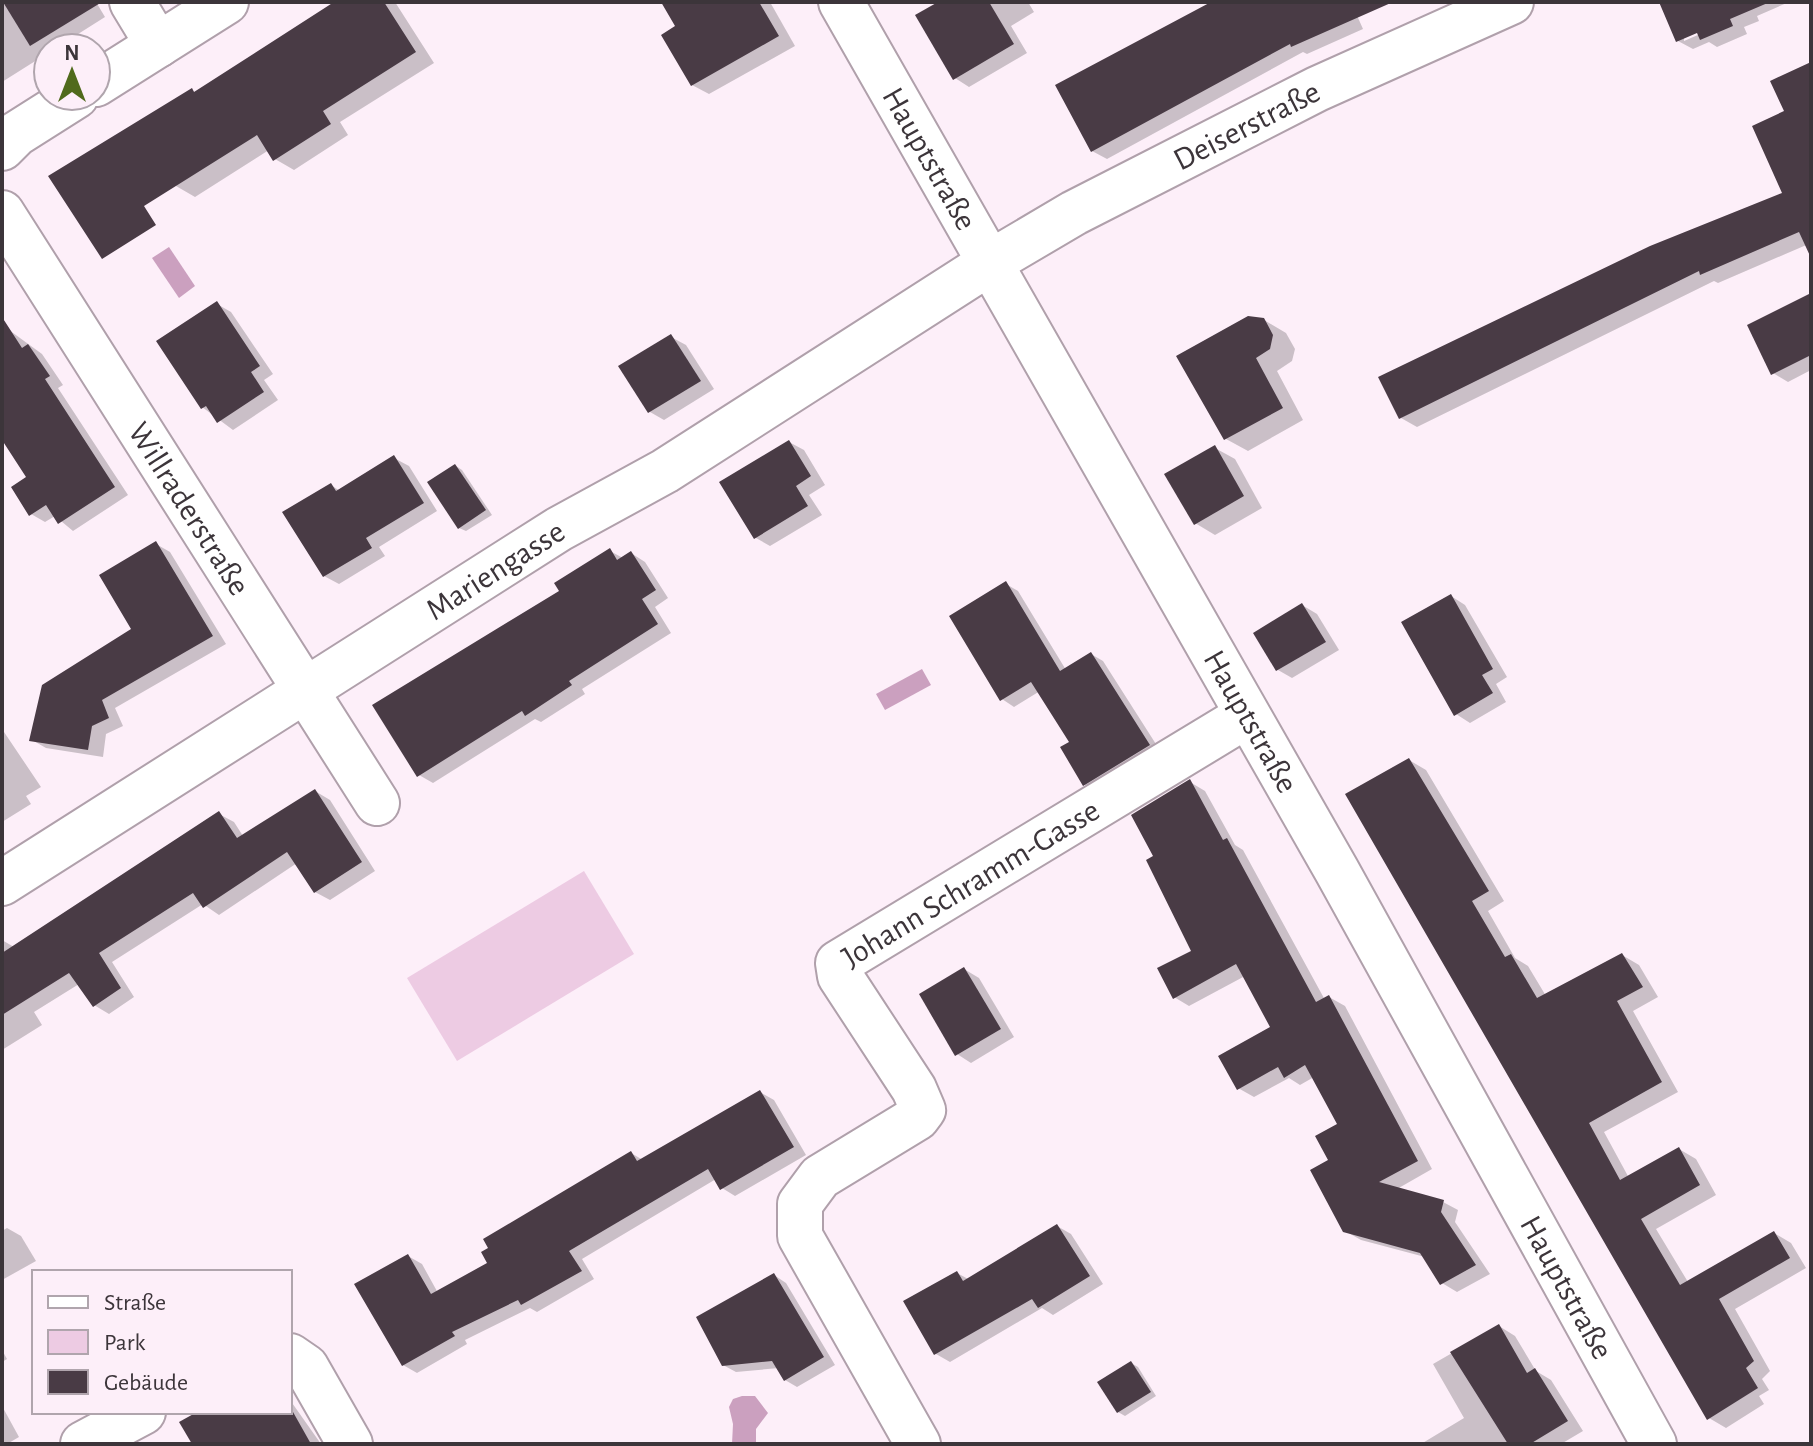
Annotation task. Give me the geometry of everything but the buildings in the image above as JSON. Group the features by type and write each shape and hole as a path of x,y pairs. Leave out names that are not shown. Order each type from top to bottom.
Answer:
{"street":[{"path":"132,2 158,45"},
{"path":"112,74 226,2"},
{"name":"Hauptstraße","path":"841,2 1246,716 1345,884 1654,1444"},
{"name":"Deiserstraße","path":"991,262 1074,213 1317,89 1511,2"},
{"path":"2,148 16,134 51,112"},
{"name":"Willraderstraße","path":"2,213 377,803"},
{"name":"Mariengasse","path":"2,883 559,529 665,471 991,262"},
{"name":"Johann Schramm-Gasse","path":"918,1444 800,1236 798,1224 800,1204 820,1177 917,1118 923,1110 914,1089 840,976 838,963 1246,716"},
{"path":"292,1357 306,1367 350,1444"},
{"path":"83,1444 139,1414"}],"green space":[{"path":"584,871 634,954 457,1061 407,978"}],"shaded area":[{"path":"169,247 195,286 179,298 152,258"},
{"path":"922,669 931,685 885,710 876,694"},
{"path":"755,1396 768,1413 756,1429 756,1444 732,1444 733,1424 729,1407 733,1399"}]}
